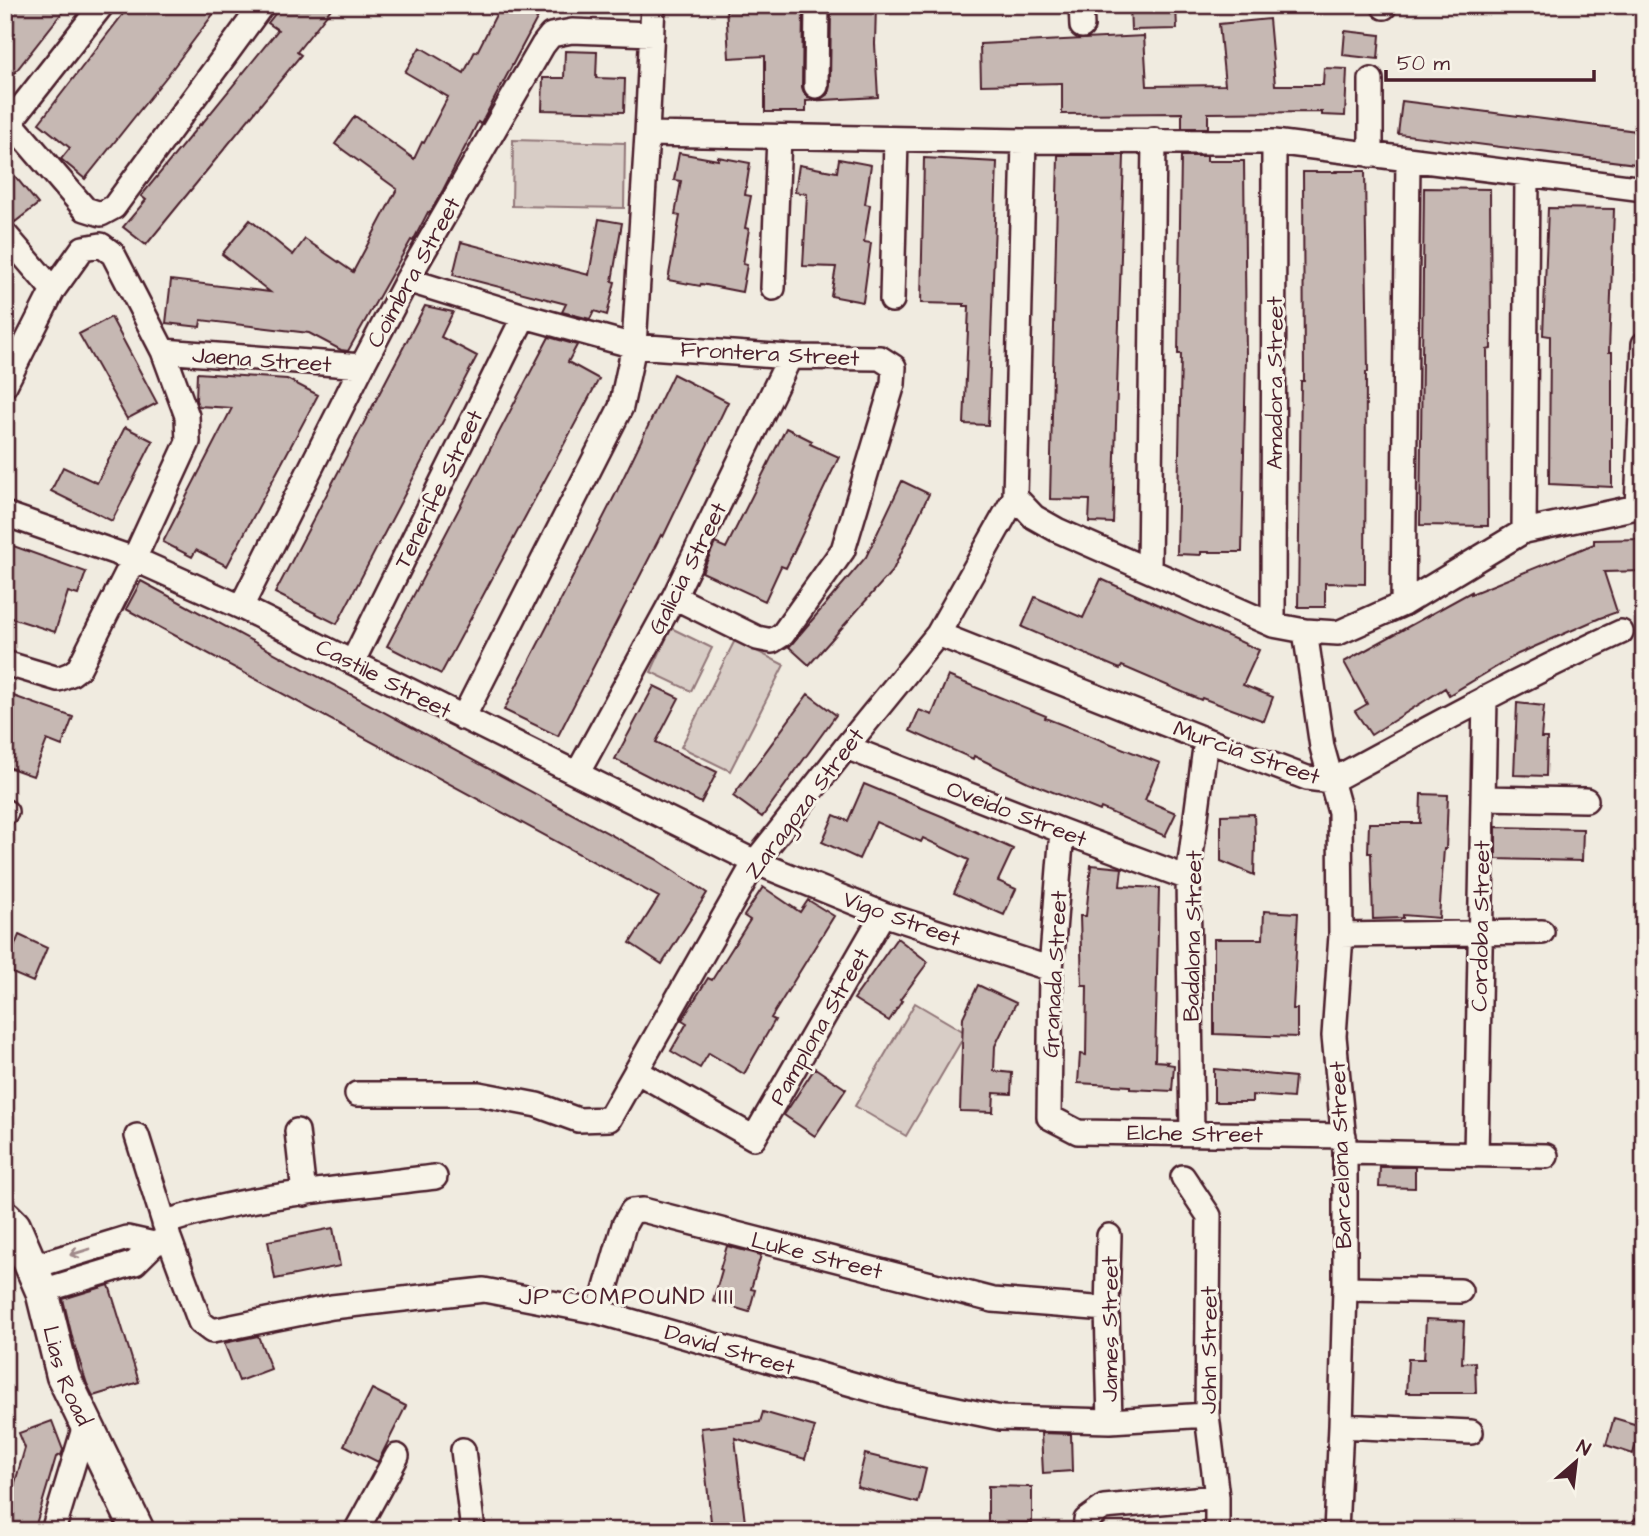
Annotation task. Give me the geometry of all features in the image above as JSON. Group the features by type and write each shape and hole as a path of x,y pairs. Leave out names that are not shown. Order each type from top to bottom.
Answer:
{"main road":[{"name":"Lias Road","path":"5,1217 14,1226 37,1279 62,1376 138,1531"}],"street":[{"path":"102,5 8,119 85,209 101,214 114,207 262,5"},
{"path":"463,718 621,407 634,346 653,5"},
{"path":"817,5 817,86"},
{"name":"Coimbra Street","path":"241,607 407,280 543,45 551,35 572,31 652,34"},
{"path":"1371,80 1371,155"},
{"path":"647,134 1024,141 1274,142 1644,189"},
{"path":"773,288 779,137"},
{"path":"892,300 896,139"},
{"path":"1149,569 1154,140"},
{"path":"1024,141 1015,497 1034,517 1057,530 1273,625 1338,633 1403,604 1524,531 1640,507 1644,344"},
{"name":"Amadora Street","path":"1273,625 1274,142"},
{"path":"1403,604 1408,159"},
{"path":"1524,531 1527,174"},
{"path":"5,234 52,290"},
{"path":"5,385 52,290 83,248 101,245 113,254 163,351 187,416 188,442 134,559 79,667 71,674 58,679 5,663"},
{"name":"Frontera Street","path":"407,280 634,346 790,357 880,358 894,367 893,384 843,550 783,634 772,641 757,638 674,597"},
{"name":"Tenerife Street","path":"353,661 524,316"},
{"name":"Jaena Street","path":"163,351 362,366"},
{"name":"Galicia Street","path":"577,774 674,597 790,357"},
{"name":"Zaragoza Street","path":"357,1094 479,1094 537,1105 578,1120 610,1119 755,862 937,634 1015,497"},
{"name":"Castile Street","path":"5,514 134,559 241,607 755,862"},
{"name":"Barcelona Street","path":"1305,631 1322,747 1340,812 1341,935 1334,1036 1344,1144 1345,1289 1336,1531"},
{"name":"Murcia Street","path":"937,634 1307,778 1331,781 1485,698 1622,632"},
{"name":"Cordoba Street","path":"1476,1155 1485,698"},
{"name":"Badalona Street","path":"1192,1133 1188,878 1206,740"},
{"name":"Oveido Street","path":"846,747 1188,878"},
{"path":"1483,798 1586,800"},
{"name":"Granada Street","path":"1049,1117 1051,969 1062,831"},
{"name":"Vigo Street","path":"755,862 883,914 1051,969"},
{"name":"Pamplona Street","path":"636,1071 754,1138 883,914"},
{"path":"1341,935 1542,932"},
{"name":"Elche Street","path":"1049,1117 1078,1132 1192,1133 1476,1155 1546,1156"},
{"path":"297,1131 304,1194"},
{"path":"137,1136 162,1235"},
{"path":"37,1279 127,1238 162,1235 194,1213 249,1201 435,1177"},
{"name":"John Street","path":"1184,1177 1209,1216 1207,1415 1217,1497 1217,1531"},
{"name":"Luke Street","path":"599,1312 624,1225 632,1211 643,1210 993,1300 1107,1309"},
{"name":"David Street","path":"162,1235 200,1322 212,1331 332,1307 484,1290 599,1312 894,1396 1001,1418 1110,1421 1207,1415"},
{"name":"James Street","path":"1109,1236 1107,1309 1110,1421"},
{"path":"1345,1289 1460,1291"},
{"path":"53,1531 86,1422"},
{"path":"1341,1426 1471,1432"},
{"path":"463,1450 473,1531"},
{"path":"356,1531 397,1456"},
{"path":"1085,1531 1086,1520 1104,1507 1217,1497"}],"shaded area":[{"path":"513,140 625,143 624,208 512,206"},
{"path":"671,628 712,648 691,691 651,672"},
{"path":"735,640 784,665 730,771 681,747"},
{"path":"915,1003 966,1033 906,1136 855,1106"}],"building":[{"path":"5,5 68,5 5,85"},
{"path":"130,5 220,5 85,179 61,159 70,148 39,123"},
{"path":"282,5 334,5 297,52 301,55 146,245 123,227 146,200 141,196 278,30 268,23"},
{"path":"501,5 525,5 540,13 481,124 478,122 430,213 428,212 413,241 411,240 348,351 309,333 201,320 200,327 166,323 171,280 270,292 222,254 250,220 293,255 305,239 353,272 397,189 335,144 355,116 414,159 448,97 405,72 420,47 464,73"},
{"path":"726,5 759,5 759,9 803,7 802,87 808,98 817,100 828,94 830,86 831,6 876,5 878,97 806,101 806,112 765,112 765,56 729,58"},
{"path":"1130,5 1176,5 1177,29 1131,30"},
{"path":"1269,19 1275,85 1323,85 1324,68 1347,69 1345,116 1322,115 1322,112 1208,113 1208,128 1182,128 1182,113 1062,114 1062,83 981,85 980,44 1144,36 1147,86 1225,85 1219,24"},
{"path":"1345,31 1380,35 1378,59 1343,55"},
{"path":"565,51 597,52 596,78 625,79 624,112 542,110 543,78 564,78"},
{"path":"1402,101 1644,132 1644,165 1398,134"},
{"path":"679,153 750,163 745,195 751,196 745,228 749,229 743,264 747,265 742,292 668,280 680,216 675,215 681,181 674,180"},
{"path":"1058,155 1124,155 1113,523 1089,522 1090,500 1050,499"},
{"path":"1181,156 1207,156 1207,161 1244,161 1246,356 1242,552 1177,554"},
{"path":"924,158 997,162 988,425 964,424 969,306 921,303"},
{"path":"839,159 871,165 865,204 870,205 864,242 871,243 863,302 831,296 836,267 803,266 807,194 795,192 799,165 837,172"},
{"path":"5,164 38,204 15,222 5,210"},
{"path":"1365,171 1368,372 1365,584 1325,583 1325,607 1298,607 1301,381 1304,381 1303,172"},
{"path":"1424,188 1490,189 1488,526 1420,525"},
{"path":"1548,208 1614,209 1609,352 1612,352 1612,487 1549,484 1550,336 1543,335"},
{"path":"599,219 622,223 612,281 615,282 607,315 594,311 590,319 562,312 566,304 453,275 461,242 589,275"},
{"path":"425,306 453,312 441,337 477,356 337,624 275,593"},
{"path":"111,317 157,403 127,419 79,334"},
{"path":"549,337 577,345 568,362 599,379 441,674 387,646"},
{"path":"197,373 287,379 318,395 227,566 196,550 192,557 163,542 232,408 198,406"},
{"path":"673,374 728,402 663,537 661,535 558,736 504,710 615,495"},
{"path":"125,427 153,441 112,521 51,491 63,467 97,483"},
{"path":"786,428 812,441 810,444 839,457 786,568 781,566 765,601 702,572 715,543 726,548"},
{"path":"902,481 929,494 893,570 809,665 789,647 866,557"},
{"path":"1644,539 1644,571 1604,572 1617,612 1518,654 1449,695 1445,688 1371,735 1355,711 1367,704 1344,662 1471,592 1594,544 1594,540"},
{"path":"5,543 86,572 78,595 68,592 55,632 5,616"},
{"path":"1101,579 1259,650 1243,685 1273,697 1264,721 1202,698 1201,700 1122,666 1120,669 1022,627 1035,597 1083,618"},
{"path":"141,581 656,859 707,893 662,964 630,943 659,897 126,609"},
{"path":"948,676 1160,763 1145,800 1176,813 1165,836 1101,808 1100,811 1028,782 974,756 973,759 910,731 919,710 932,715"},
{"path":"654,686 679,698 656,742 717,772 701,803 615,759"},
{"path":"5,693 73,717 62,746 47,740 33,776 5,766"},
{"path":"808,694 836,715 762,817 733,796"},
{"path":"1517,703 1544,706 1541,738 1547,738 1546,776 1514,775"},
{"path":"864,784 1013,849 998,881 1016,889 1004,915 954,893 969,860 923,838 921,842 876,822 859,859 822,842 834,815 848,821"},
{"path":"1421,794 1448,795 1439,918 1403,915 1403,918 1373,919 1371,853 1368,853 1369,823 1420,823"},
{"path":"1254,814 1254,875 1221,861 1221,815"},
{"path":"1496,827 1583,829 1582,861 1496,859"},
{"path":"1091,865 1122,868 1120,886 1159,888 1155,1061 1174,1065 1172,1091 1078,1083 1080,1054 1086,1055 1087,985 1082,985 1080,916 1086,916"},
{"path":"763,887 800,912 808,900 834,916 771,1018 775,1020 744,1074 709,1053 700,1068 671,1051 687,1023 682,1020 708,978 712,980 750,920 744,916"},
{"path":"1264,911 1298,913 1293,1009 1297,1009 1297,1037 1214,1034 1214,939 1263,939"},
{"path":"19,935 47,948 33,982 5,970"},
{"path":"897,938 928,962 900,1000 902,1001 889,1021 854,999"},
{"path":"978,985 1016,1003 995,1046 994,1071 1012,1073 1011,1094 994,1093 993,1112 960,1111 963,1017"},
{"path":"815,1068 846,1089 815,1136 784,1115"},
{"path":"1214,1069 1295,1077 1293,1098 1252,1095 1252,1102 1214,1102"},
{"path":"1380,1167 1415,1167 1415,1188 1379,1187"},
{"path":"333,1228 340,1266 275,1279 268,1241"},
{"path":"727,1246 761,1255 751,1289 755,1290 749,1312 713,1301"},
{"path":"109,1285 139,1382 93,1396 73,1341 63,1299"},
{"path":"1426,1319 1464,1321 1462,1363 1475,1362 1476,1393 1406,1393 1408,1359 1424,1359"},
{"path":"258,1336 271,1369 239,1381 224,1343"},
{"path":"372,1389 406,1406 378,1462 344,1445"},
{"path":"763,1412 815,1427 805,1459 735,1438 746,1531 712,1531 701,1428 760,1422"},
{"path":"1614,1418 1641,1426 1633,1454 1606,1445"},
{"path":"52,1421 63,1450 61,1455 56,1457 34,1531 5,1528 5,1517 25,1448 19,1433"},
{"path":"1041,1433 1071,1434 1072,1471 1043,1473"},
{"path":"865,1454 926,1469 918,1503 857,1487"},
{"path":"988,1486 1032,1487 1032,1523 988,1523"}],"district":[{"name":"JP COMPOUND III","path":"627,1296"}]}
